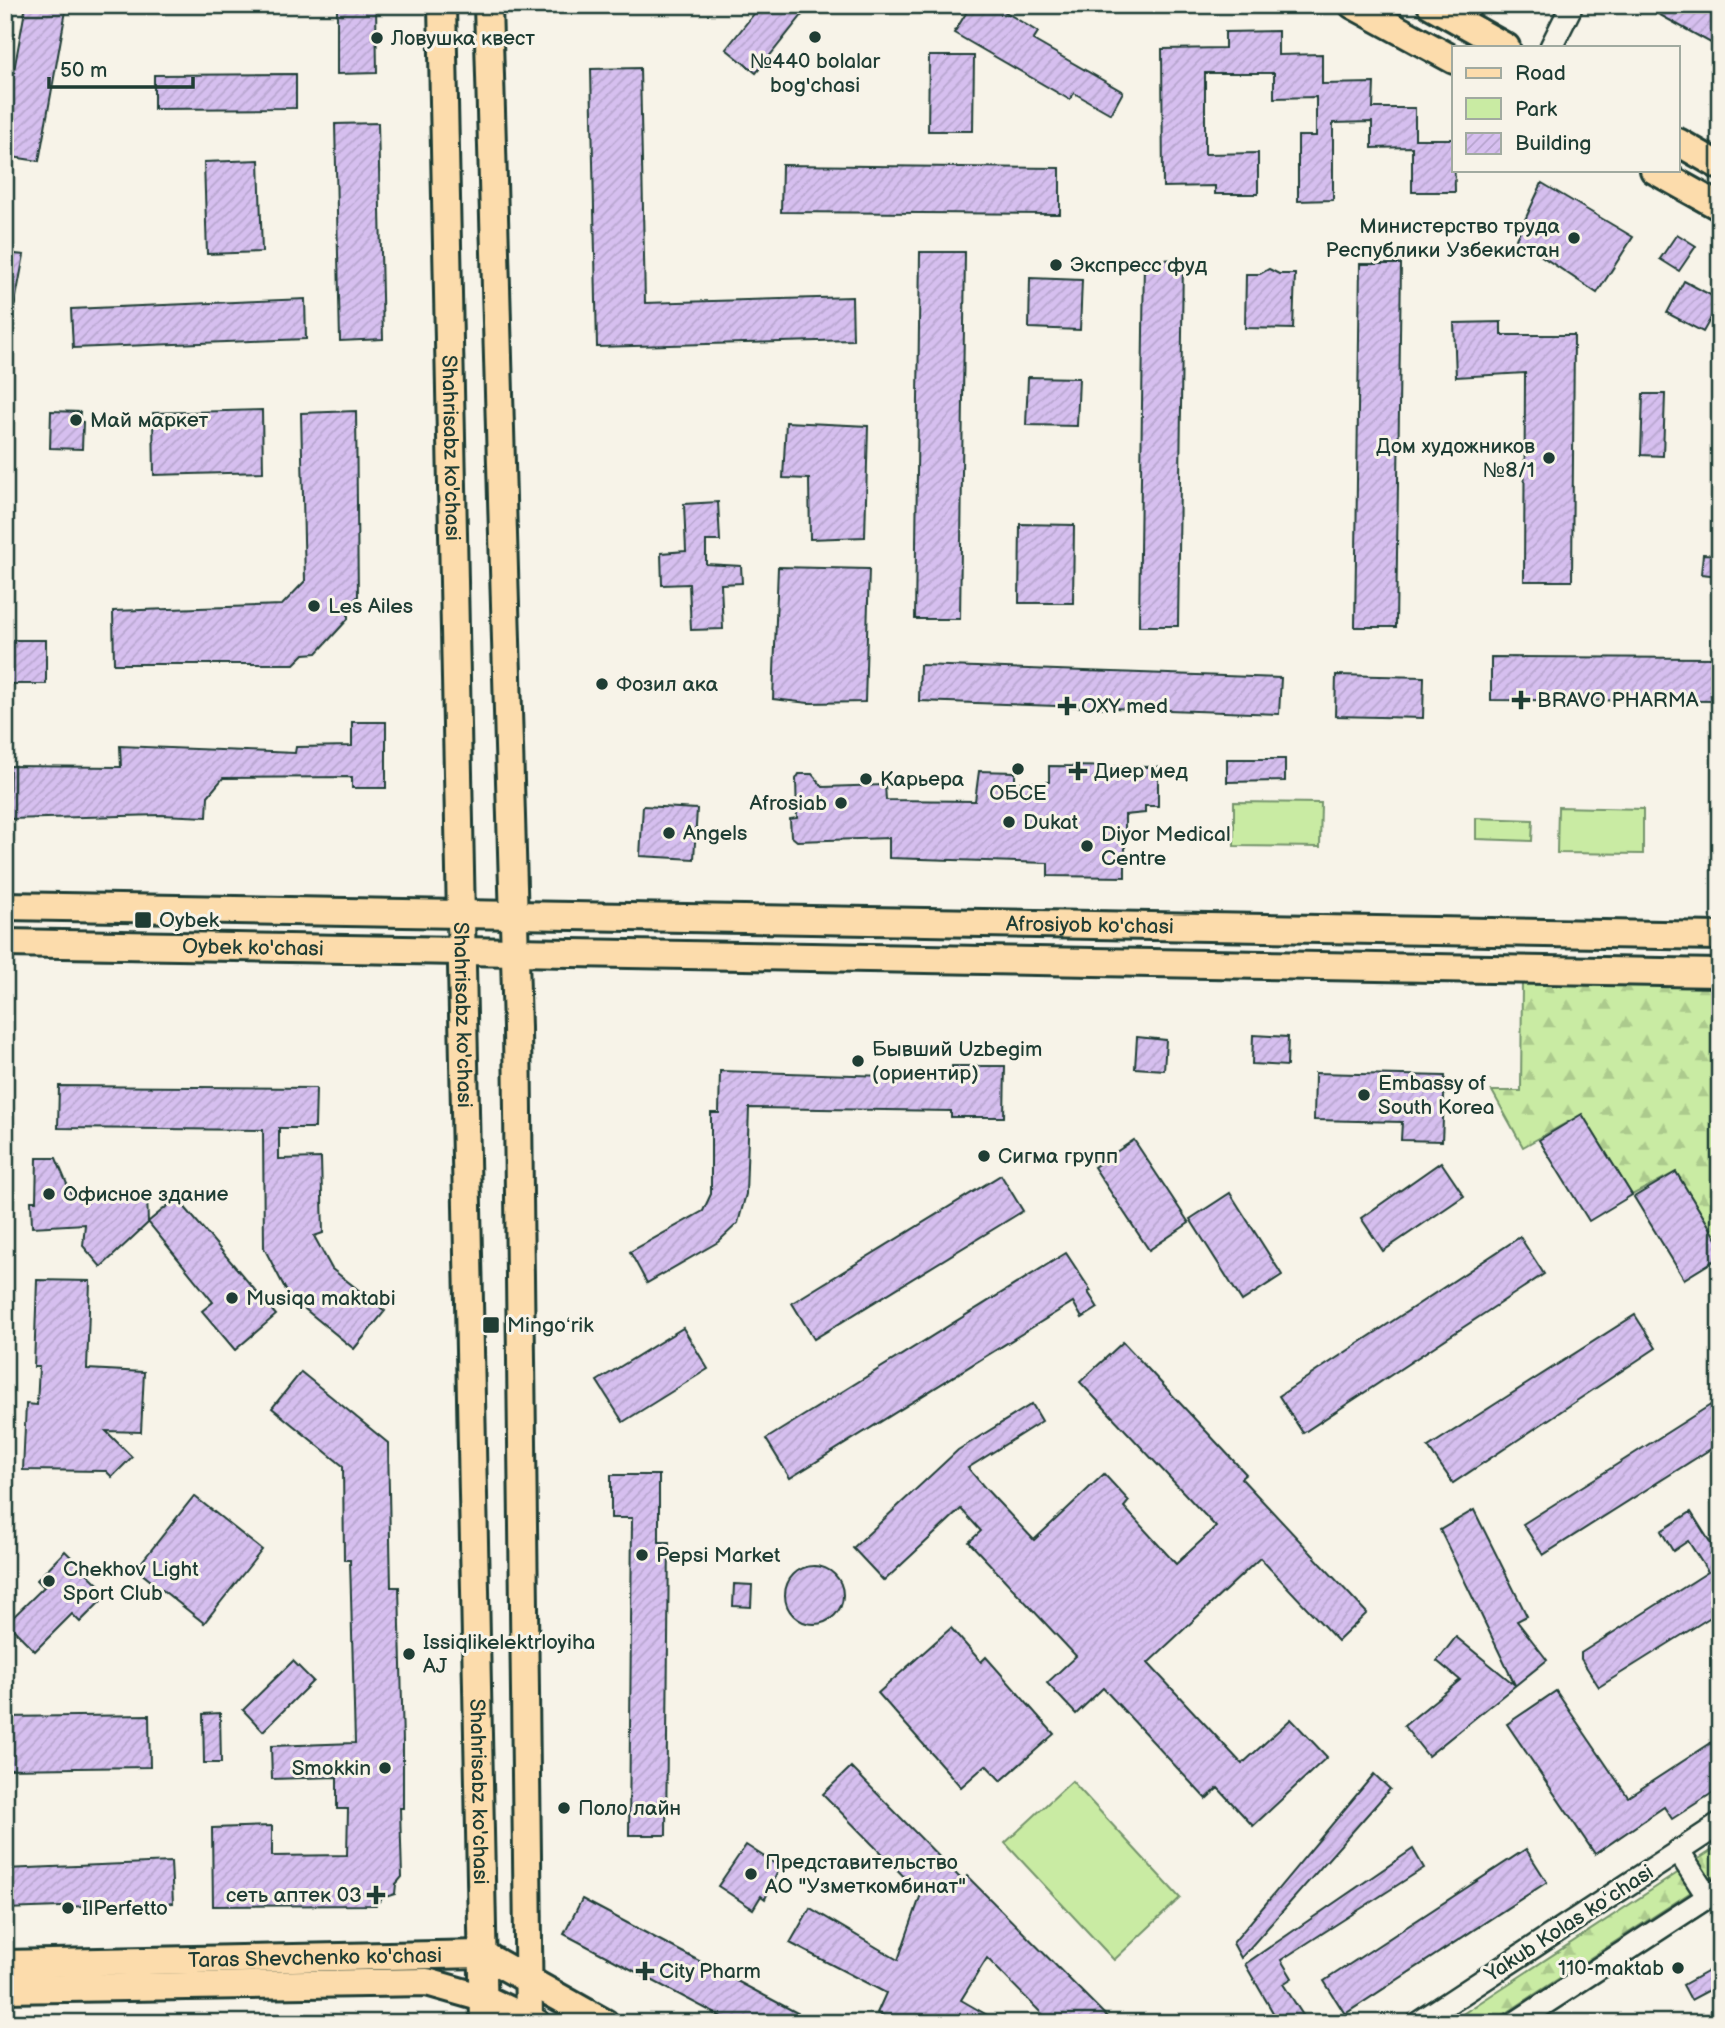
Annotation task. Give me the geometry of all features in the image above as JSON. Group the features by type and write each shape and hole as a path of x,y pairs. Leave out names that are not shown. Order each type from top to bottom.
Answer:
{"main road":[{"name":"Shahrisabz ko'chasi","path":"442,5 484,2011"},
{"path":"488,5 515,952 524,1443 528,1979 532,2021"},
{"path":"1353,5 1452,59"},
{"path":"1431,5 1504,46"},
{"path":"1680,143 1720,166"},
{"path":"1658,172 1720,207"},
{"name":"Oybek ko'chasi","path":"5,906 460,914"},
{"name":"Afrosiyob ko'chasi","path":"460,914 1720,936"},
{"name":"Oybek ko'chasi","path":"5,943 461,951"},
{"name":"Afrosiyob ko'chasi","path":"461,951 1720,973"},
{"name":"Taras Shevchenko ko'chasi","path":"5,1964 482,1954 605,2023"},
{"name":"Taras Shevchenko ko'chasi","path":"5,1989 427,1982 484,2011 532,2021"}],"street":[{"path":"1552,46 1572,5"},
{"name":"Yakub Kolas koʻchasi","path":"1418,2023 1720,1824"},
{"path":"1515,2023 1714,1893 1678,1851"}],"green space":[{"path":"1234,802 1321,803 1320,847 1234,846"},
{"path":"1558,807 1643,809 1643,854 1557,853"},
{"path":"1476,818 1533,820 1532,841 1476,839"},
{"path":"1522,981 1720,985 1720,1244 1676,1172 1632,1195 1582,1114 1523,1147 1492,1091 1521,1091"},
{"path":"1072,1781 1180,1898 1114,1960 1005,1843"},
{"path":"1720,1845 1720,1873 1491,2023 1449,2023"}],"building":[{"path":"26,5 67,5 39,161 5,156 5,119"},
{"path":"337,5 376,5 377,73 337,74"},
{"path":"761,5 810,5 756,73 726,49"},
{"path":"971,5 994,5 1038,32 1033,40 1123,92 1111,114 1074,93 1070,100 954,33"},
{"path":"1642,5 1720,5 1720,48"},
{"path":"1278,31 1278,55 1322,54 1322,84 1374,83 1373,108 1415,108 1415,139 1452,139 1455,192 1412,192 1412,147 1372,148 1372,122 1333,123 1333,200 1298,201 1298,136 1316,136 1316,97 1274,98 1274,73 1205,73 1205,154 1258,153 1258,194 1215,194 1215,186 1163,187 1162,49 1225,48 1225,32"},
{"path":"929,56 974,56 973,131 928,131"},
{"path":"640,68 645,303 852,297 853,340 597,347 591,69"},
{"path":"296,74 296,108 154,109 154,75"},
{"path":"378,123 383,339 340,341 335,124"},
{"path":"259,160 262,252 207,254 204,162"},
{"path":"782,165 1060,168 1060,214 781,212"},
{"name":"Министерство труда Республики Узбекистан","path":"1542,183 1633,237 1597,293 1516,239"},
{"path":"1677,234 1696,246 1679,271 1660,259"},
{"path":"920,252 965,252 960,619 915,619"},
{"path":"5,253 24,255 13,314 5,314"},
{"path":"1144,259 1183,260 1178,626 1139,626"},
{"path":"1360,264 1401,264 1396,627 1355,627"},
{"path":"1269,269 1279,274 1295,274 1293,329 1245,328 1246,274 1260,274"},
{"path":"1030,278 1082,280 1080,330 1029,328"},
{"path":"1684,281 1720,300 1720,320 1712,316 1703,332 1667,313"},
{"path":"305,299 306,339 73,348 71,309"},
{"name":"Дом художников №8/1","path":"1501,322 1501,335 1574,335 1572,581 1524,581 1525,373 1456,377 1454,323"},
{"path":"1028,377 1079,378 1077,426 1026,425"},
{"path":"1643,394 1665,394 1663,456 1641,455"},
{"path":"262,410 263,472 154,475 153,413"},
{"path":"51,411 80,412 79,421 83,422 82,449 50,448"},
{"path":"356,411 358,596 348,607 348,619 317,653 304,654 294,664 114,664 113,611 282,605 305,581 301,413"},
{"path":"786,422 868,426 865,537 810,539 809,479 783,478"},
{"path":"718,502 720,541 706,541 706,564 741,566 742,583 721,584 723,629 691,630 689,584 662,585 661,553 686,551 684,504"},
{"path":"1020,524 1074,525 1073,603 1019,603"},
{"path":"1703,554 1720,555 1720,576 1701,574"},
{"path":"778,567 869,569 865,702 809,703 773,699"},
{"path":"5,640 46,640 46,684 5,684"},
{"path":"1491,657 1720,658 1720,701 1491,700"},
{"path":"920,665 1281,678 1279,714 919,701"},
{"path":"1336,675 1424,677 1423,718 1335,716"},
{"path":"352,722 386,722 386,788 352,788 352,777 223,778 208,796 207,817 161,815 9,819 10,766 121,767 120,746 295,753 296,747 352,746"},
{"path":"1227,759 1285,759 1285,781 1227,782"},
{"path":"1049,766 1158,767 1158,806 1145,806 1145,813 1125,815 1125,877 1048,876 1048,863 889,858 889,838 797,841 791,836 790,819 797,818 796,779 799,774 812,774 823,787 885,785 886,800 975,801 979,771 1015,772 1015,782 1049,782"},
{"name":"Angels","path":"643,806 697,809 694,859 640,856"},
{"path":"1253,1035 1288,1037 1287,1066 1252,1064"},
{"path":"1137,1037 1166,1040 1164,1070 1135,1068"},
{"path":"952,1066 1005,1066 1004,1117 951,1117 951,1111 749,1108 746,1194 738,1223 718,1242 647,1283 630,1252 703,1211 711,1194 711,1113 719,1113 720,1071 952,1078"},
{"path":"1315,1073 1445,1076 1442,1141 1401,1140 1402,1122 1314,1120"},
{"path":"59,1086 316,1088 315,1128 279,1128 279,1159 321,1158 323,1233 314,1236 332,1269 385,1311 354,1349 289,1296 264,1248 263,1130 58,1128"},
{"path":"1582,1114 1632,1195 1589,1221 1539,1140"},
{"path":"1134,1140 1189,1223 1149,1250 1094,1167"},
{"path":"37,1158 56,1158 72,1196 147,1195 148,1223 101,1267 83,1246 85,1224 32,1227 31,1201 36,1201"},
{"path":"1441,1162 1464,1196 1383,1251 1361,1218"},
{"path":"1676,1172 1720,1244 1720,1257 1684,1279 1634,1197"},
{"path":"1001,1175 1023,1211 814,1339 792,1303"},
{"path":"1230,1193 1282,1275 1242,1301 1190,1219"},
{"path":"177,1198 276,1315 235,1350 202,1311 213,1302 148,1222"},
{"path":"1520,1237 1544,1274 1303,1433 1279,1396"},
{"path":"1066,1253 1091,1291 1088,1292 1098,1308 1082,1318 1073,1302 790,1478 766,1439"},
{"path":"37,1280 90,1281 87,1369 144,1372 141,1432 106,1431 132,1457 112,1477 106,1471 23,1470 26,1404 37,1405 39,1367 34,1367"},
{"path":"1635,1315 1656,1348 1453,1483 1428,1447"},
{"path":"683,1328 708,1369 623,1422 597,1381"},
{"path":"1123,1342 1246,1474 1241,1478 1367,1613 1338,1641 1260,1558 1148,1663 1242,1764 1291,1719 1327,1757 1253,1826 1218,1788 1206,1799 1103,1688 1076,1714 1047,1683 1076,1656 969,1542 981,1531 961,1509 884,1581 853,1548 958,1450 1032,1404 1042,1421 968,1468 985,1488 1034,1540 1104,1474 1129,1501 1124,1507 1176,1564 1216,1527 1080,1382"},
{"path":"301,1372 388,1443 391,1587 399,1587 403,1743 403,1808 400,1808 402,1877 396,1884 395,1894 382,1898 376,1905 213,1906 212,1828 272,1826 272,1856 347,1855 348,1809 337,1809 337,1777 272,1779 271,1746 355,1743 350,1560 344,1560 343,1466 272,1408"},
{"path":"1720,1399 1720,1443 1543,1555 1523,1524"},
{"path":"611,1475 659,1475 659,1542 669,1542 666,1835 629,1835 632,1518 611,1518"},
{"path":"194,1496 262,1550 204,1623 136,1569"},
{"path":"1474,1510 1527,1616 1517,1621 1547,1660 1428,1756 1404,1726 1460,1680 1437,1661 1456,1637 1515,1685 1440,1530"},
{"path":"1691,1512 1720,1558 1720,1597 1711,1603 1717,1613 1599,1687 1581,1659 1581,1653 1708,1572 1688,1541 1673,1551 1661,1531"},
{"path":"65,1551 108,1594 80,1622 72,1614 35,1651 7,1623 44,1587 37,1580"},
{"path":"808,1566 820,1566 835,1574 843,1589 843,1601 835,1616 820,1624 808,1624 793,1616 785,1601 785,1589 793,1574"},
{"path":"734,1584 752,1585 751,1607 733,1606"},
{"path":"951,1628 981,1662 986,1657 1054,1734 1001,1781 986,1765 961,1787 878,1693"},
{"path":"293,1661 313,1681 263,1731 243,1710"},
{"path":"1556,1691 1628,1797 1720,1737 1720,1788 1672,1819 1664,1807 1595,1854 1507,1724"},
{"path":"220,1713 221,1763 204,1763 203,1714"},
{"path":"149,1715 150,1767 5,1769 5,1717"},
{"path":"851,1767 963,1881 967,1876 1113,2023 1051,2023 987,1958 961,2000 1001,2023 898,2023 877,2013 886,1993 790,1943 810,1908 898,1960 921,1894 823,1794"},
{"path":"1374,1774 1390,1789 1241,1958 1233,1943"},
{"name":"Представительство АО \"Узметкомбинат\"","path":"746,1845 780,1867 765,1899 761,1896 753,1909 718,1886"},
{"path":"1413,1849 1424,1868 1281,1960 1292,1978 1283,1984 1308,2023 1279,2023 1245,1964"},
{"path":"1526,1849 1547,1882 1345,2014 1324,1981"},
{"path":"171,1862 173,1903 5,1909 5,1869"},
{"path":"582,1899 816,2023 733,2023 564,1934"},
{"path":"1708,1971 1717,1986 1691,2000 1683,1985"}],"place":[{"name":"№440 bolalar bog'chasi","path":"815,37"},
{"name":"Ловушка квест","path":"377,38"},
{"name":"Министерство труда Республики Узбекистан","path":"1574,238"},
{"name":"Экспресс фуд","path":"1056,265"},
{"name":"Май маркет","path":"76,420"},
{"name":"Дом художников №8/1","path":"1549,458"},
{"name":"Les Ailes","path":"314,606"},
{"name":"Фозил ака","path":"602,684"},
{"name":"BRAVO PHARMA","path":"1521,700"},
{"name":"OXY med","path":"1067,706"},
{"name":"ОБСЕ","path":"1018,769"},
{"name":"Диер мед","path":"1078,771"},
{"name":"Карьера","path":"866,779"},
{"name":"Afrosiab","path":"841,803"},
{"name":"Dukat","path":"1009,822"},
{"name":"Angels","path":"669,833"},
{"name":"Diyor Medical Centre","path":"1087,846"},
{"name":"Oybek","path":"143,920"},
{"name":"Бывший Uzbegim (ориентир)","path":"858,1061"},
{"name":"Embassy of South Korea","path":"1364,1095"},
{"name":"Сигма групп","path":"984,1156"},
{"name":"Офисное здание","path":"49,1194"},
{"name":"Musiqa maktabi","path":"232,1298"},
{"name":"Mingoʻrik","path":"491,1325"},
{"name":"Pepsi Market","path":"642,1555"},
{"name":"Chekhov Light Sport Club","path":"49,1581"},
{"name":"Issiqlikelektrloyiha AJ","path":"409,1654"},
{"name":"Smokkin","path":"385,1768"},
{"name":"Поло лайн","path":"564,1808"},
{"name":"Представительство АО \"Узметкомбинат\"","path":"751,1874"},
{"name":"сеть аптек 03","path":"376,1895"},
{"name":"IlPerfetto","path":"68,1908"},
{"name":"110-maktab","path":"1678,1968"},
{"name":"City Pharm","path":"645,1971"}]}
